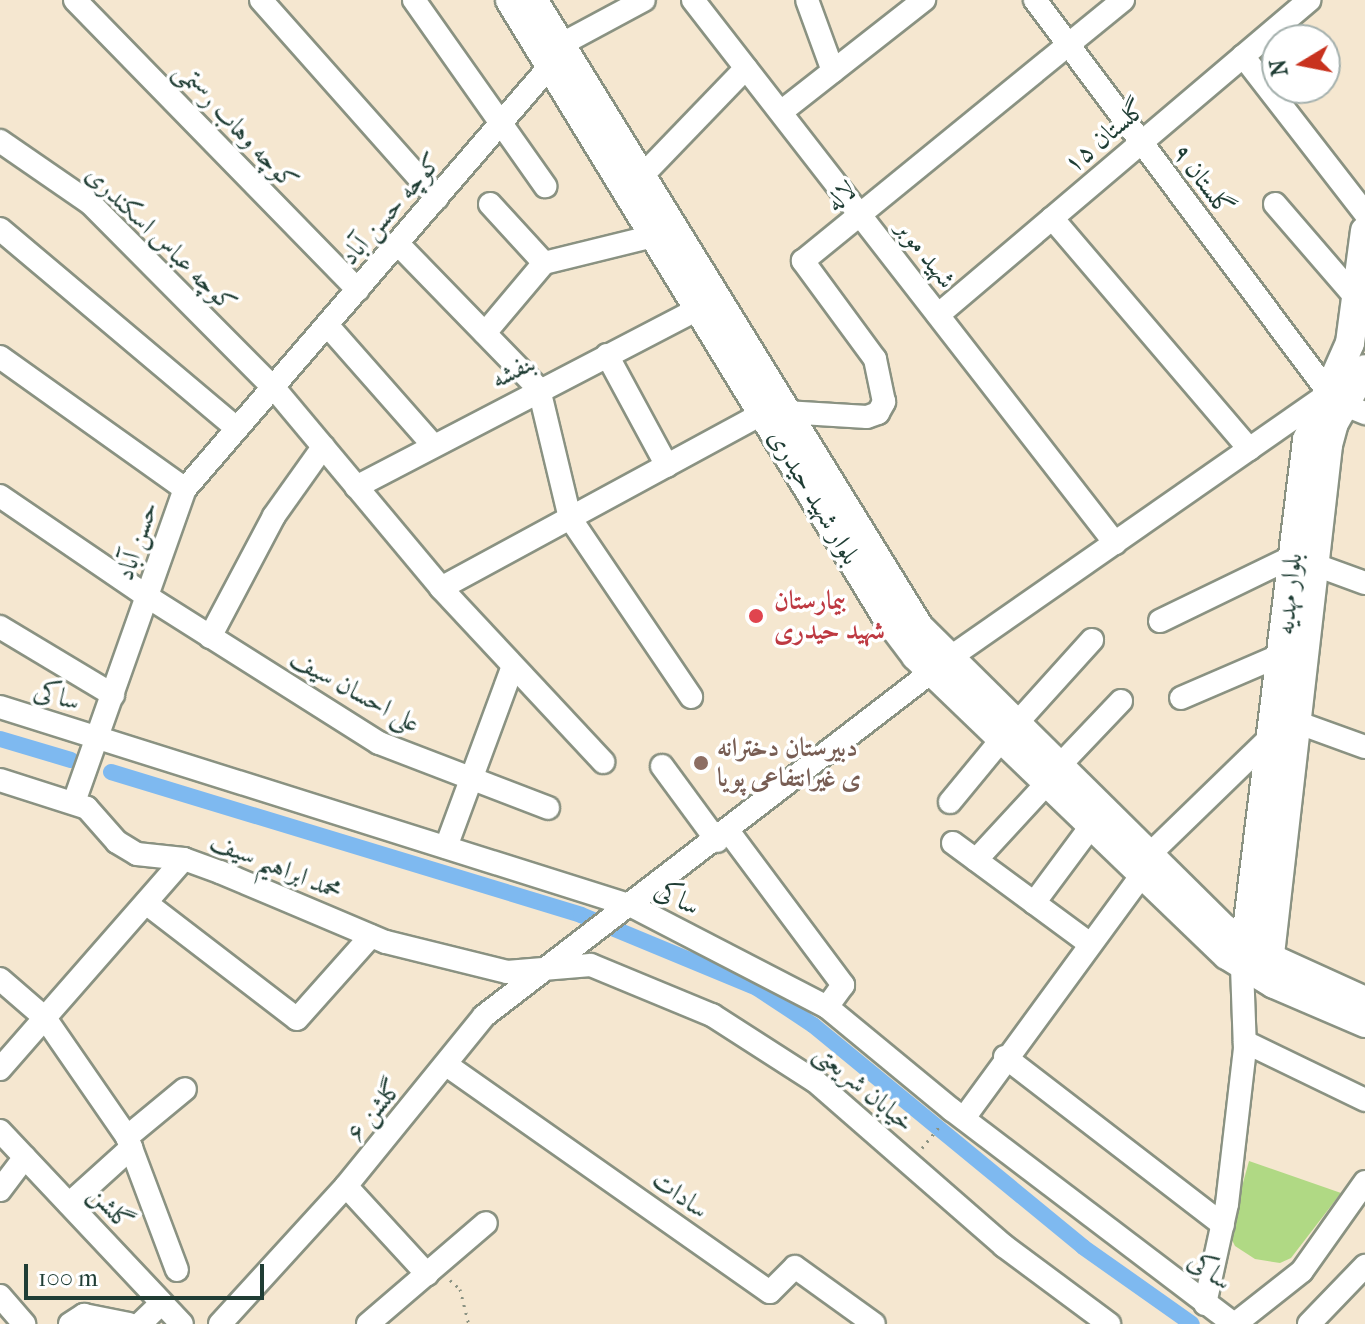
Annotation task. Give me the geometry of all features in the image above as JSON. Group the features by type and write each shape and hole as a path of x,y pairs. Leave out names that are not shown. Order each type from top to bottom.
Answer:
{"main road":[{"name":"بلوار شهید حیدری","path":"510,0 559,55 641,177 774,413"},
{"name":"بلوار شهید حیدری","path":"533,0 654,236 698,309 774,413 904,605 940,667 1146,864 1257,963 1365,1023"},
{"name":"بلوار مهدیه","path":"1346,404 1350,343 1365,231"},
{"name":"بلوار مهدیه","path":"1257,963 1302,560 1310,427 1346,404 1365,369"},
{"name":"بلوار مهدیه","path":"1285,728 1283,654 1302,560"},
{"name":"بلوار شهید حیدری","path":"1054,773 1092,825 1146,864"},
{"name":"بلوار شهید حیدری","path":"1257,963 1365,1001"}],"street":[{"name":"کوچه وهاب رستمی","path":"75,0 358,290"},
{"path":"261,0 437,198"},
{"path":"414,0 545,186"},
{"path":"559,55 644,0"},
{"name":"شهید موبر","path":"693,0 1115,543"},
{"path":"807,0 833,71"},
{"path":"781,112 924,0"},
{"name":"گلستان ۹","path":"1035,0 1140,143 1346,404"},
{"name":"لاله","path":"774,413 867,417 878,413 884,402 875,359 803,261 1123,0"},
{"name":"گلستان ۱۵","path":"938,315 1309,0"},
{"name":"کوچه حسن آباد","path":"274,388 559,55"},
{"path":"1243,56 1365,213"},
{"path":"641,177 746,68"},
{"name":"کوچه عباس اسکندری","path":"0,141 90,203 274,388 441,588 603,762"},
{"path":"490,204 544,263"},
{"path":"1275,204 1357,299"},
{"path":"1052,218 1249,449"},
{"path":"0,229 234,426"},
{"path":"485,333 544,263 654,236"},
{"path":"398,244 539,389 570,518 691,697"},
{"name":"بنفشه","path":"356,487 539,389 698,309"},
{"path":"328,326 433,445"},
{"path":"607,355 667,466"},
{"path":"0,357 185,489"},
{"name":"حسن آباد","path":"74,802 185,489 234,426 274,388"},
{"name":"گلشن ۶","path":"220,1324 346,1186 448,1066 484,1016 626,911 940,667 1249,449 1346,404"},
{"path":"441,588 667,466 774,413"},
{"path":"210,637 274,516 323,447"},
{"name":"علی احسان سیف","path":"0,496 148,597 379,743 548,808"},
{"path":"1160,621 1302,560 1365,583"},
{"path":"0,627 113,695"},
{"path":"950,802 1092,640"},
{"path":"1181,698 1283,654"},
{"path":"446,847 513,666"},
{"path":"976,860 1121,701"},
{"name":"ساکی","path":"0,707 446,847 626,911 827,1007 955,1119 1235,1324"},
{"path":"955,1119 1090,944 1146,864 1285,728 1365,747"},
{"path":"662,766 723,836 843,985 827,1007"},
{"name":"محمد ابراهیم سیف","path":"0,780 74,802 137,854 184,859 371,936 460,963 507,972 547,969"},
{"path":"1034,903 1092,825"},
{"path":"953,843 1090,944"},
{"path":"0,1069 184,859"},
{"path":"146,903 297,1019 371,936"},
{"path":"1205,1304 1223,1225 1257,963"},
{"name":"خیابان شریعتی","path":"547,969 591,965 658,990 751,1036 815,1081 1004,1246 1109,1324"},
{"path":"0,979 45,1018 129,1142 177,1270"},
{"path":"1245,1042 1365,1100"},
{"path":"1005,1057 1223,1225"},
{"name":"سادات","path":"448,1066 770,1292 795,1267 874,1324"},
{"path":"69,1204 185,1089"},
{"name":"گلشن","path":"0,1131 179,1323"},
{"path":"0,1190 25,1157"},
{"path":"1235,1324 1302,1271 1365,1182"},
{"path":"346,1186 431,1270"},
{"path":"368,1324 486,1223"},
{"path":"1309,1324 1363,1272"},
{"path":"0,1296 24,1324"},
{"path":"140,1324 162,1303"},
{"path":"70,1324 84,1315 129,1324"}],"path":[{"path":"921,1151 955,1119"},
{"path":"431,1270 460,1289 469,1324"}],"green space":[{"path":"1249,1161 1341,1193 1291,1258 1280,1263 1255,1259 1235,1246 1229,1234"}],"waterway":[{"path":"0,739 71,760"},
{"path":"111,772 581,915 757,988 813,1025 1083,1247 1192,1324"}],"place":[{"name":"بیمارستان شهید حیدری","path":"756,616"},
{"name":"دبیرستان دخترانه ی غیرانتفاعی پویا","path":"701,763"}]}
